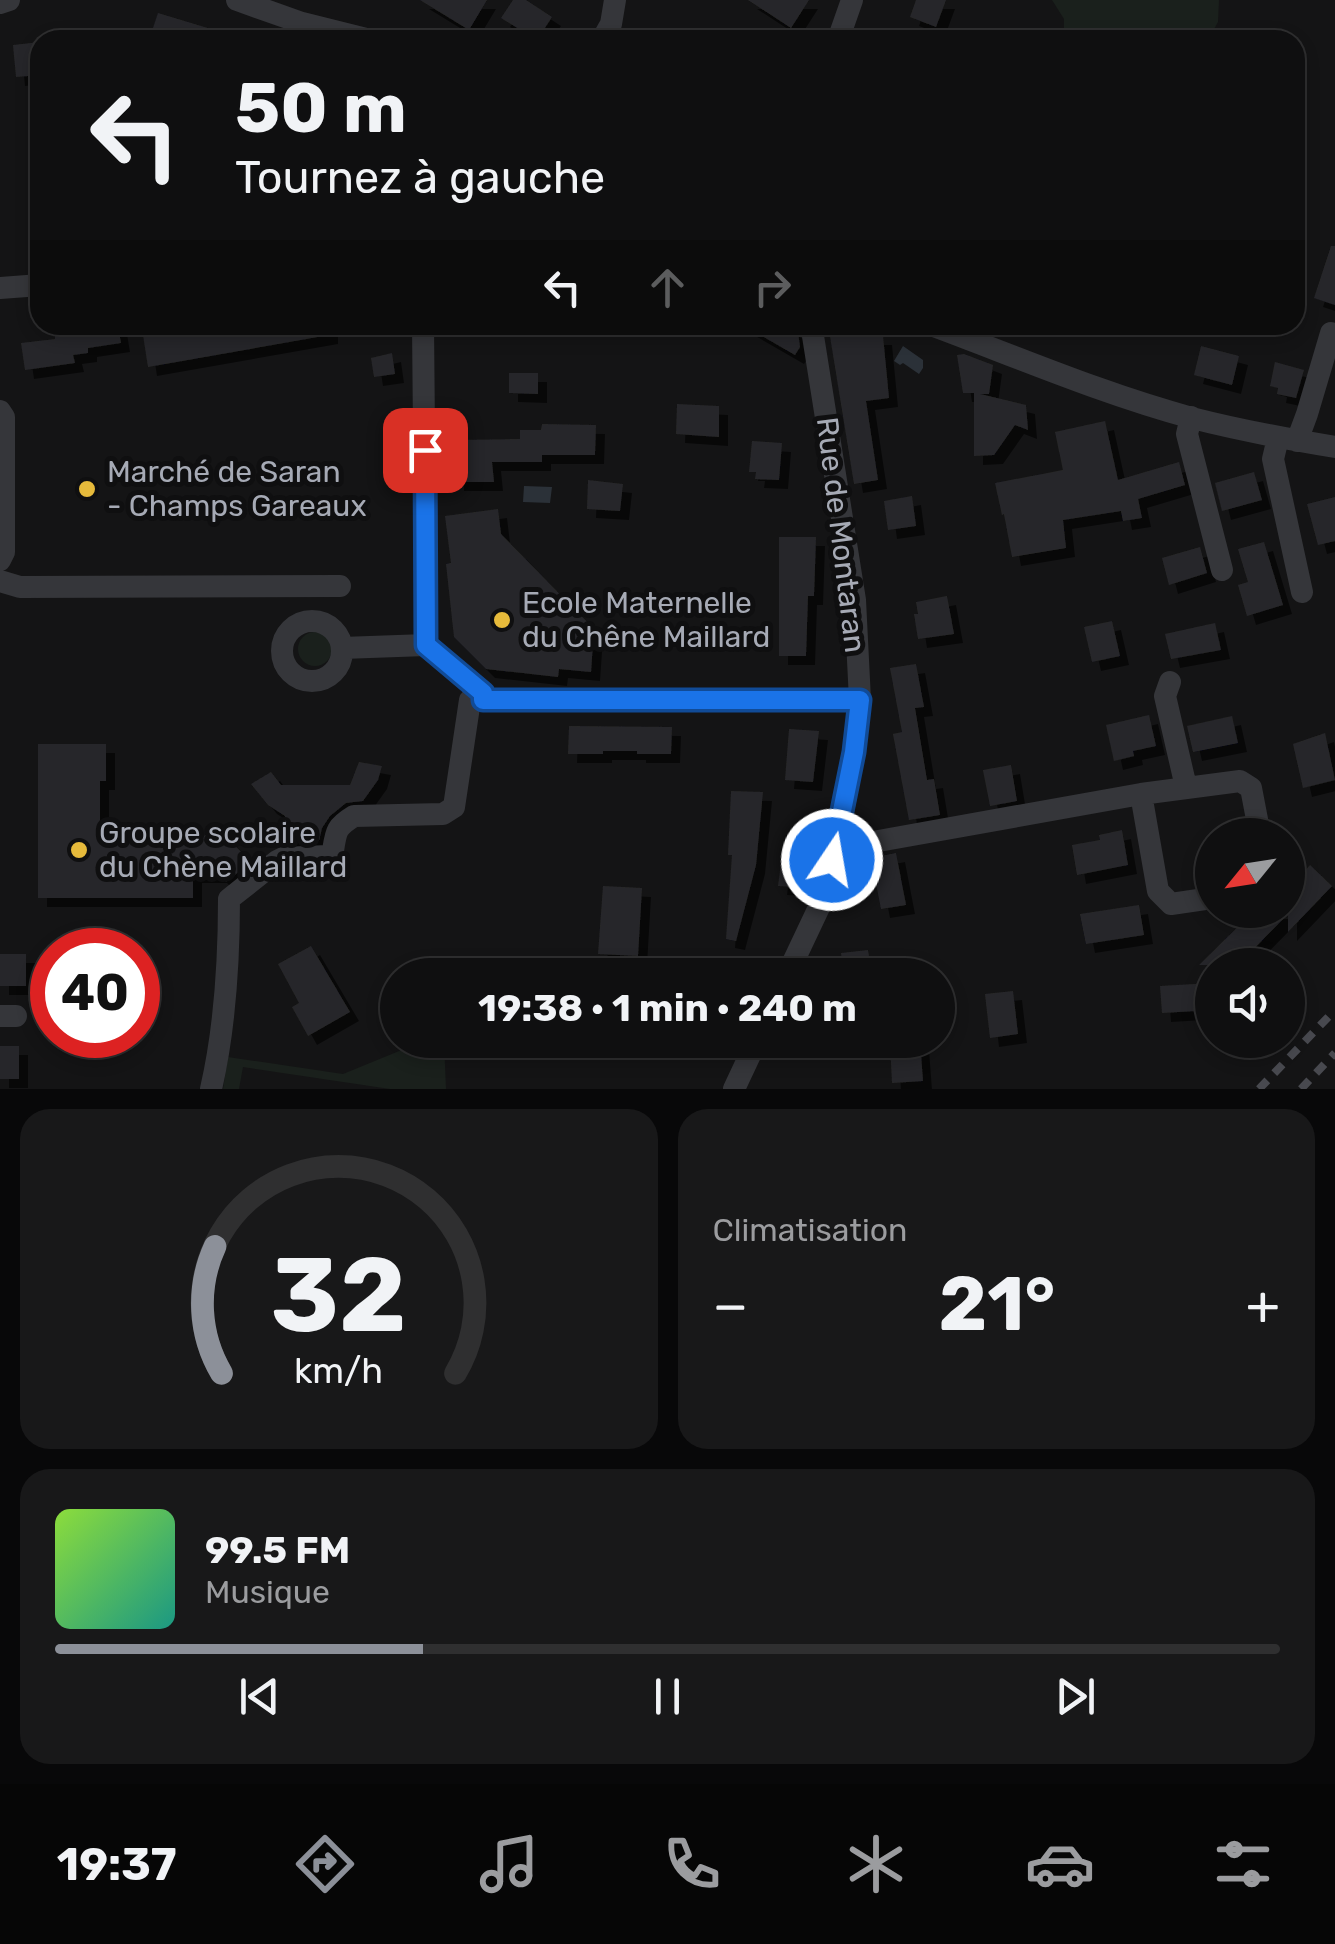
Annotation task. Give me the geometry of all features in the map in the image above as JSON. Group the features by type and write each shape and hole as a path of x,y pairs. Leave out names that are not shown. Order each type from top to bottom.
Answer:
{"street":[{"path":"0,3 9,0"},
{"path":"238,0 330,30"},
{"path":"608,30 615,0"},
{"path":"842,30 852,0"},
{"path":"0,288 30,286"},
{"path":"1302,592 1273,459 1307,414 1331,332"},
{"path":"423,335 426,645"},
{"name":"Rue de Montaran","path":"795,958 822,901 837,845 860,700 856,600 813,335"},
{"path":"958,335 1191,417 1335,447"},
{"path":"0,410 4,417 4,552 0,560"},
{"path":"1191,417 1187,434 1222,570"},
{"path":"0,581 20,586 340,586"},
{"path":"342,648 426,645 483,693 483,700"},
{"path":"1170,682 1166,696 1186,787"},
{"path":"211,1089 229,936 229,899 283,858 327,856 334,852 336,831 354,816 443,814 454,806 470,700 860,700"},
{"path":"837,845 1240,781 1250,788 1256,818"},
{"path":"1140,794 1158,890 1172,904 1195,901"},
{"path":"734,1089 749,1058"}],"shaded area":[{"path":"1052,0 1219,0 1214,30 1064,30 1064,19"},
{"path":"903,346 923,360 919,374 894,361"},
{"path":"524,486 552,487 550,503 523,502"},
{"path":"315,632 327,637 332,649 327,661 315,666 303,661 298,649 303,637"},
{"path":"228,1057 343,1074 382,1058 445,1058 446,1089 390,1089 243,1067 239,1089 223,1089"}],"building":[{"path":"420,0 487,0 469,30"},
{"path":"513,0 526,0 552,17 544,30 521,30 501,18"},
{"path":"748,0 809,0 791,28"},
{"path":"916,0 946,0 936,27 910,17"},
{"path":"158,13 214,30 152,30"},
{"path":"30,43 30,76 16,77 13,45"},
{"path":"1331,246 1335,246 1335,305 1314,298"},
{"path":"120,335 121,343 88,348 88,353 73,355 75,363 25,370 21,343 55,336"},
{"path":"143,335 329,335 148,367"},
{"path":"760,335 798,335 800,347 795,355"},
{"path":"830,335 883,336 889,398 866,401 878,480 854,484"},
{"path":"1201,346 1239,356 1232,385 1194,375"},
{"path":"392,353 395,374 374,377 371,358"},
{"path":"957,355 993,365 989,394 980,394 1026,405 1028,430 1015,425 994,455 974,456 974,393 963,393"},
{"path":"1275,362 1304,370 1296,398 1277,394 1278,388 1270,386"},
{"path":"509,373 538,373 538,394 509,393"},
{"path":"677,404 719,406 719,437 676,434"},
{"path":"1105,421 1118,480 1179,462 1185,485 1138,499 1142,518 1123,521 1121,511 1063,520 1066,548 1012,557 995,483 1063,470 1055,432"},
{"path":"542,424 596,425 595,455 542,455 542,462 492,462 494,482 455,482 455,440 520,439 520,430 541,430"},
{"path":"752,441 782,443 779,480 755,479 756,472 749,472"},
{"path":"1254,472 1262,500 1222,511 1215,483"},
{"path":"588,480 623,484 620,511 587,509"},
{"path":"912,496 916,526 888,530 884,501"},
{"path":"1335,497 1335,541 1318,545 1307,504"},
{"path":"498,509 501,534 594,629 591,672 559,669 558,677 486,669 454,637 445,516"},
{"path":"779,537 816,537 814,596 808,596 806,656 779,656"},
{"path":"1264,542 1283,605 1247,616 1238,585 1248,582 1238,549"},
{"path":"1200,547 1207,573 1169,585 1162,558"},
{"path":"947,596 954,634 918,639 916,602"},
{"path":"1112,621 1120,656 1092,662 1084,627"},
{"path":"1215,623 1221,650 1171,659 1165,634"},
{"path":"916,664 924,707 915,708 927,780 934,779 940,815 909,820 893,734 902,732 890,668"},
{"path":"1149,715 1156,746 1133,751 1134,756 1114,761 1106,725"},
{"path":"1232,716 1238,743 1193,752 1187,726"},
{"path":"569,726 672,727 671,754 568,754"},
{"path":"789,729 819,731 813,782 785,780"},
{"path":"1325,733 1335,780 1303,788 1293,744"},
{"path":"38,744 106,744 106,781 100,781 100,829 174,829 174,839 201,839 215,825 251,862 226,882 218,874 193,874 193,898 38,898"},
{"path":"359,762 382,766 378,780 363,801 346,803 330,816 319,841 285,843 285,816 268,805 251,784 271,772 281,785 350,785"},
{"path":"1011,765 1017,801 990,806 983,770"},
{"path":"731,791 763,792 756,865 736,941 726,939 732,855 728,855"},
{"path":"1122,830 1128,865 1077,875 1072,845 1100,840 1099,835"},
{"path":"896,853 906,905 881,909 871,858"},
{"path":"781,863 816,865 810,888 778,886"},
{"path":"1310,865 1332,886 1305,914 1305,871"},
{"path":"603,886 642,888 638,956 598,954"},
{"path":"1139,905 1144,935 1086,944 1080,914"},
{"path":"1237,928 1274,928 1255,948 1216,948"},
{"path":"311,946 350,1012 308,1036 292,1007 299,1003 278,964"},
{"path":"868,950 869,958 842,958 841,953"},
{"path":"0,954 26,954 26,986 0,986"},
{"path":"1195,984 1195,1011 1162,1013 1160,986"},
{"path":"1013,991 1018,1034 990,1038 985,994"},
{"path":"0,1046 19,1046 19,1079 0,1079"},
{"path":"891,1058 921,1058 923,1081 892,1083"}],"railway":[{"path":"1259,1089 1335,1010"},
{"path":"1301,1089 1335,1053"}],"place":[{"name":"Marché de Saran - Champs Gareaux","path":"87,489"},
{"name":"Ecole Maternelle du Chêne Maillard","path":"502,620"},
{"name":"Groupe scolaire du Chène Maillard","path":"79,850"}],"route":[{"path":"425,450 426,645 483,693 483,700 860,700 854,752 832,860"}]}
